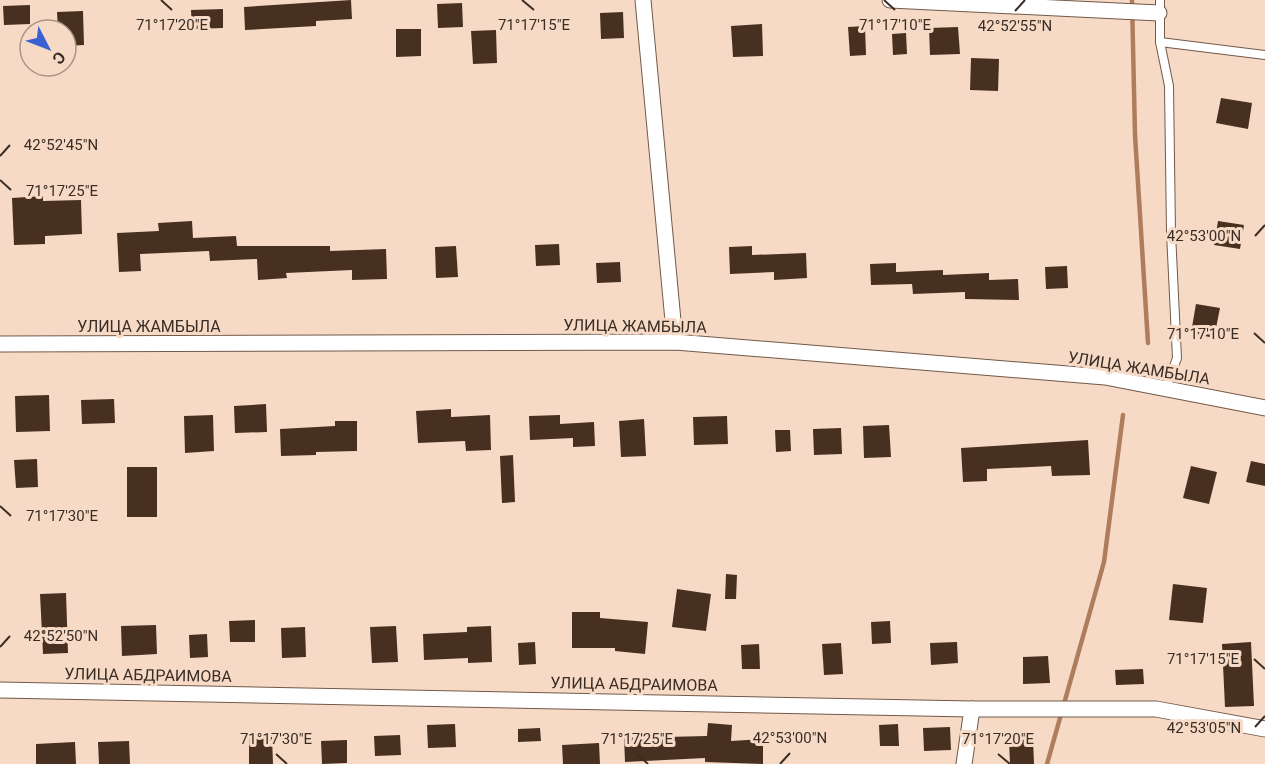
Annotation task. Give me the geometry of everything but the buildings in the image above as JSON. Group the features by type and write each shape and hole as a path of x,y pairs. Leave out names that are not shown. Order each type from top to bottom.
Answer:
{"street":[{"path":"643,0 675,342"},
{"path":"890,0 1119,10 1157,8"},
{"name":"УЛИЦА ЖАМБЫЛА","path":"0,344 675,342 1105,377 1265,408"},
{"name":"УЛИЦА АБДРАИМОВА","path":"0,690 972,709 1156,709 1265,729"},
{"path":"964,764 972,709"}],"lane":[{"path":"1157,8 1160,42 1169,86 1171,233 1177,358 1166,388"},
{"path":"1160,42 1265,55"}],"waterway":[{"path":"1132,0 1135,135 1148,343"},
{"path":"1047,764 1104,562 1123,415"}]}
